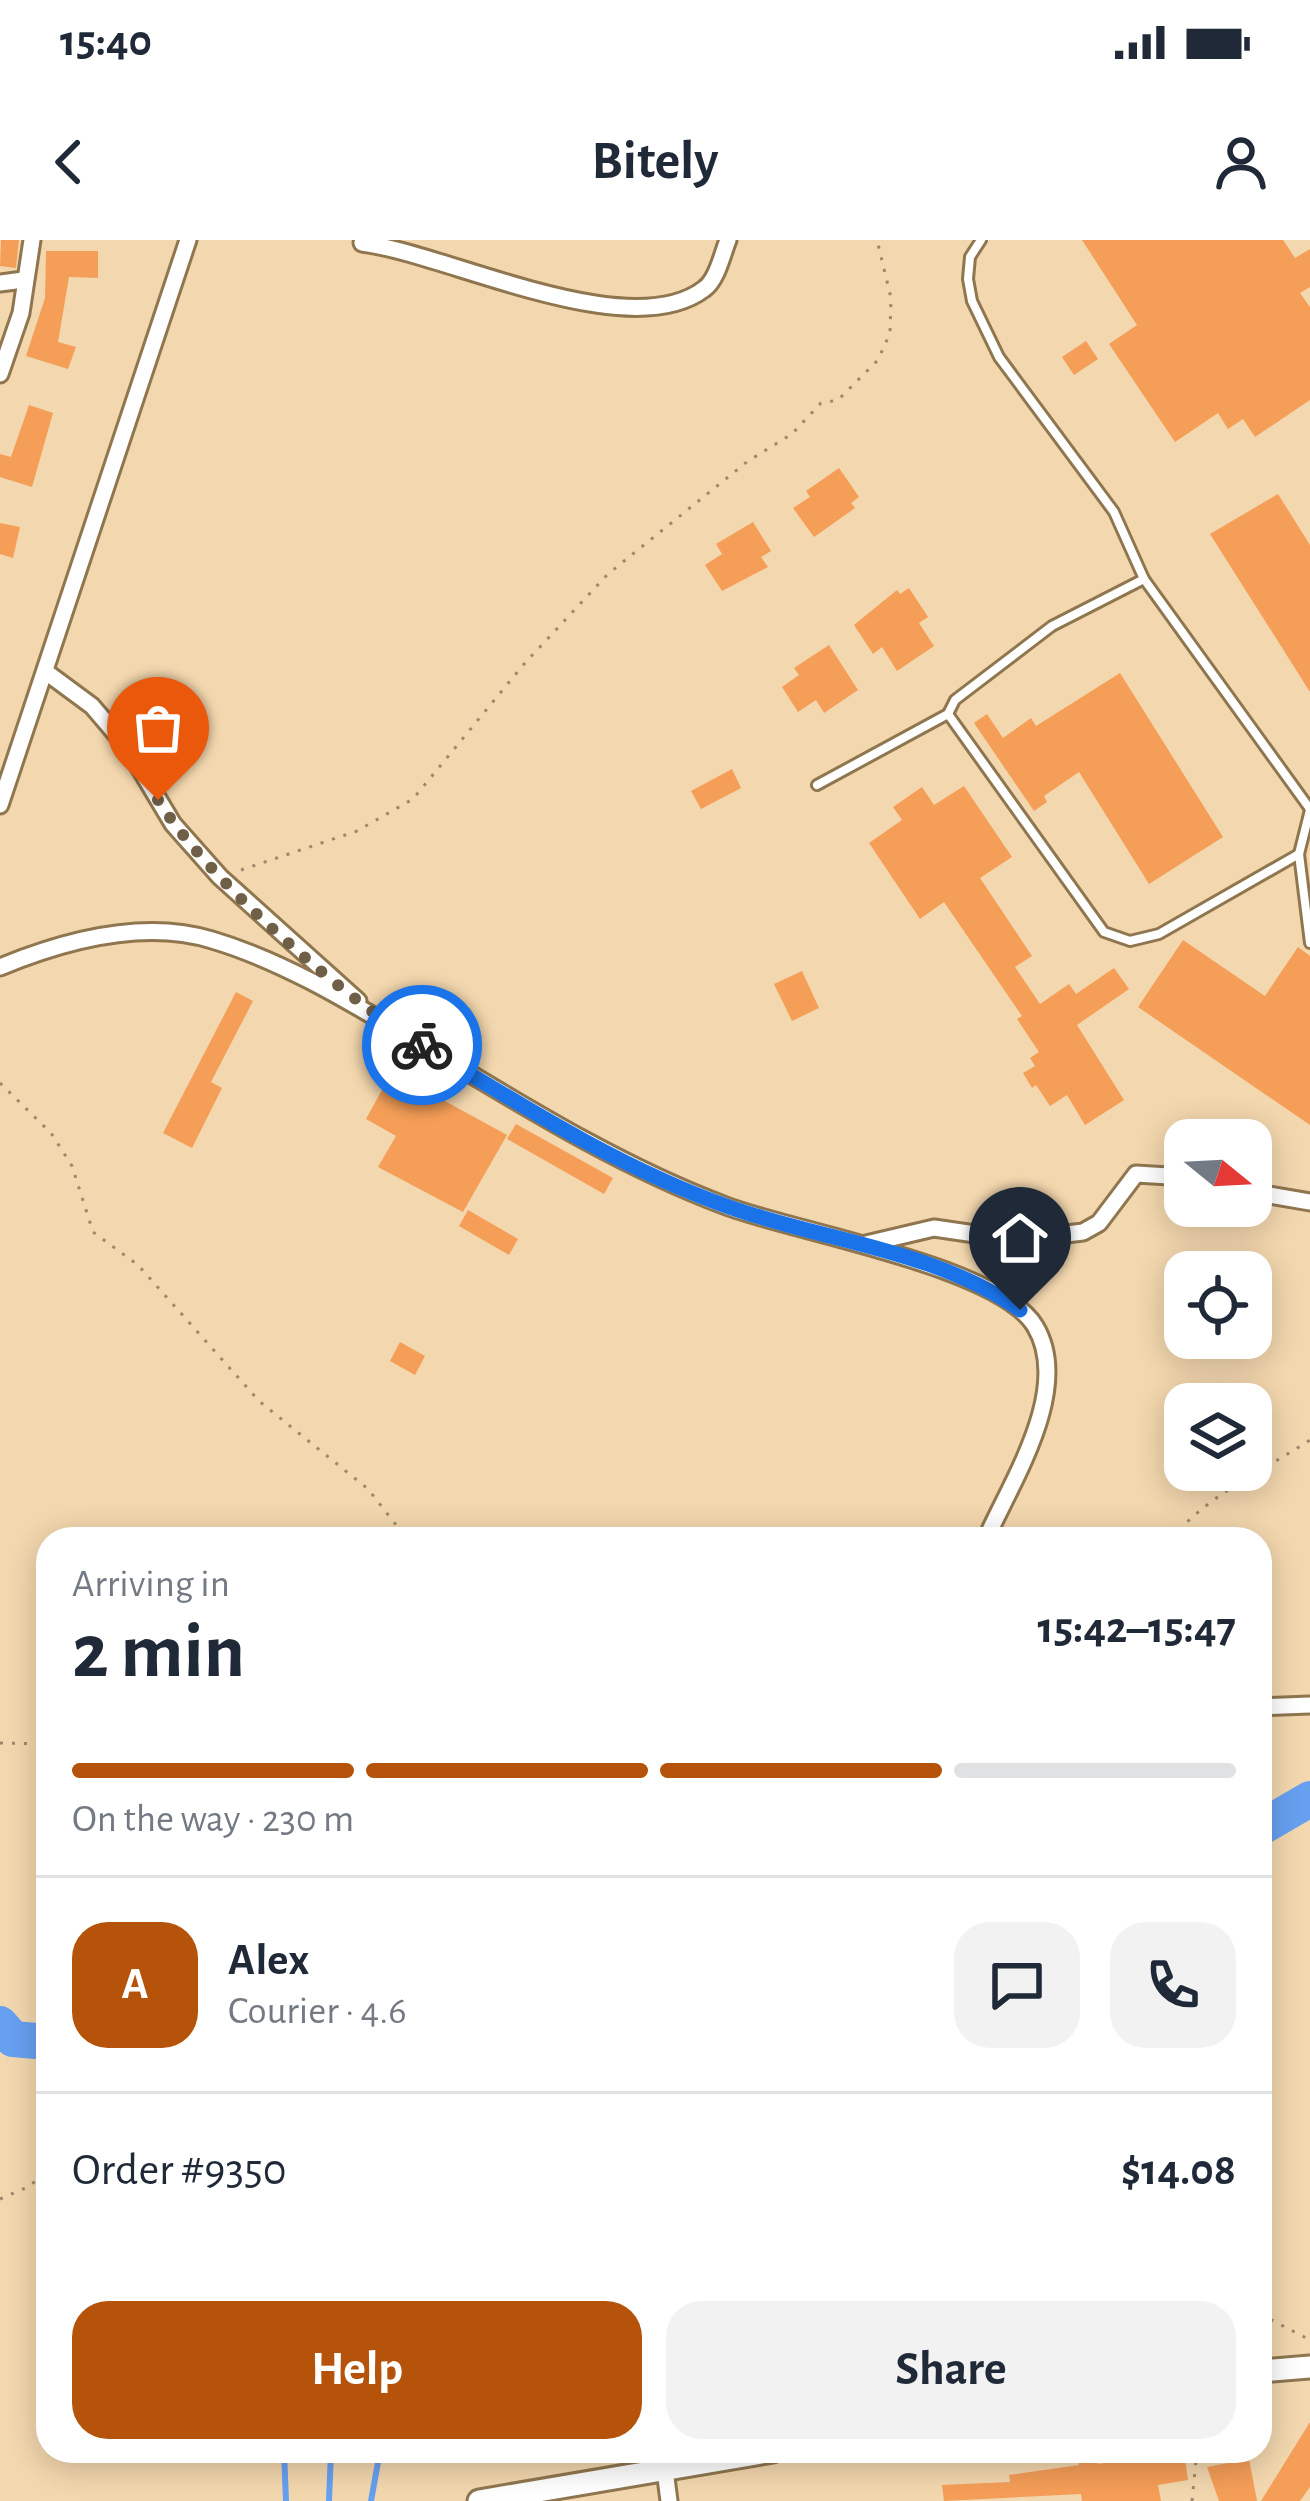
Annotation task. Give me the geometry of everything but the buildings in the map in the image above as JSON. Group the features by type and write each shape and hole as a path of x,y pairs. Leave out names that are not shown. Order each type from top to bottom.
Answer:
{"street":[{"path":"0,374 21,313 32,240"},
{"path":"0,805 188,240"},
{"path":"362,243 403,248 534,293 652,307 687,299 709,286 728,240"},
{"path":"0,283 23,280"},
{"path":"46,672 104,720 172,824 220,878 378,1019"},
{"path":"0,967 47,947 160,931 208,938 268,960 648,1172 724,1206 862,1245 1005,1299 1034,1323 1042,1341 1042,1406 991,1527"},
{"path":"862,1245 934,1228 1016,1240 1066,1236 1099,1222 1136,1174 1164,1176"},
{"path":"1272,1196 1310,1202"},
{"path":"1272,1707 1310,1705"},
{"path":"1272,2370 1310,2367"},
{"path":"479,2501 705,2463"},
{"path":"665,2470 669,2501"}],"lane":[{"path":"981,240 970,257 972,301 1000,357 1114,512 1144,579 1310,810 1299,854 1310,943"},
{"path":"817,785 948,714 955,700 1052,626 1144,579"},
{"path":"948,714 1104,932 1130,940 1159,934 1299,854"}],"path":[{"path":"220,878 357,831 413,800 524,664 608,574 748,461 792,434 821,404 838,400 878,360 890,333 891,298 877,240"},
{"path":"0,1083 51,1133 72,1166 93,1232 138,1265 259,1401 368,1489 398,1527"},
{"path":"1184,1527 1221,1491 1253,1478 1310,1440"},
{"path":"0,1743 36,1744"},
{"path":"0,2199 36,2180"},
{"path":"1272,2320 1310,2340"},
{"path":"1192,2501 1195,2463"}],"waterway":[{"path":"1272,1821 1310,1799"},
{"path":"0,2024 13,2039 36,2041"},
{"path":"284,2463 286,2501"},
{"path":"329,2501 331,2463"},
{"path":"371,2501 378,2463"}],"way so far":[{"path":"158,800 172,824 220,878 378,1019 422,1045"}],"route":[{"path":"422,1045 524,1106 724,1206 916,1262 982,1288 1020,1310"}]}
